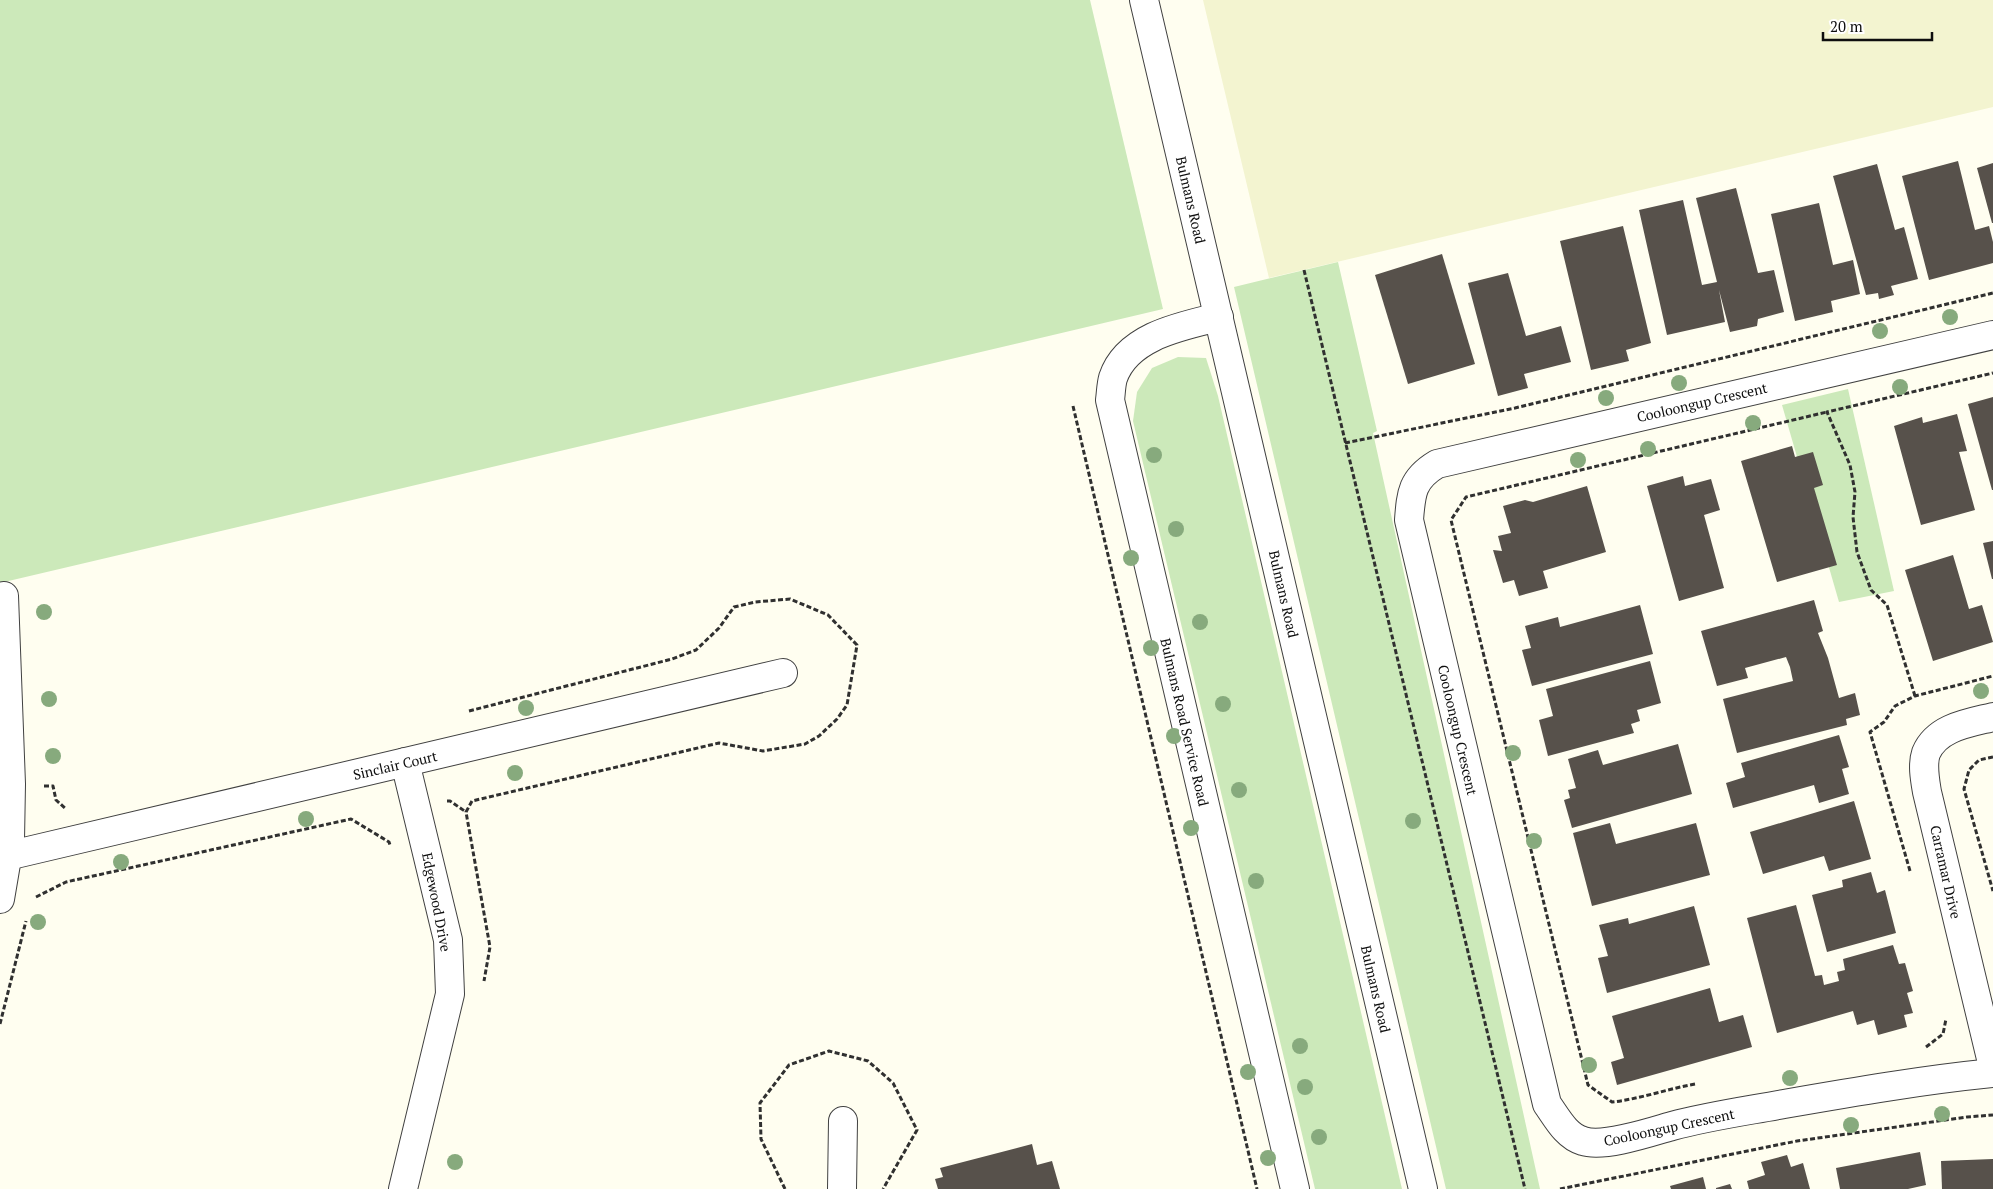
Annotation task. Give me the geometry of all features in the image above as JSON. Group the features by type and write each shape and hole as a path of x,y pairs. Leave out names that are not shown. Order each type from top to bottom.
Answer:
{"street":[{"name":"Bulmans Road","path":"1144,0 1422,1189"},
{"name":"Bulmans Road Service Road","path":"1219,317 1170,329 1144,342 1123,360 1113,378 1110,400 1295,1189"},
{"name":"Cooloongup Crescent","path":"1993,336 1437,464 1416,480 1410,498 1409,520 1547,1104 1570,1134 1584,1142 1628,1138 1697,1119 1934,1079 1993,1073"},
{"path":"0,899 10,840 11,784 4,596"},
{"name":"Sinclair Court","path":"7,856 783,673"},
{"name":"Carramar Drive","path":"1993,717 1964,724 1936,738 1926,754 1924,771 1927,792 1993,1067"},
{"name":"Edgewood Drive","path":"403,1189 450,994 448,940 405,762"},
{"path":"842,1189 843,1121"}],"path":[{"path":"1304,270 1525,1189"},
{"path":"1346,443 1515,408 1993,293"},
{"path":"1703,1083 1612,1102 1588,1085 1451,520 1466,497 1993,374"},
{"path":"1073,406 1257,1189"},
{"path":"1826,412 1850,465 1855,492 1853,517 1857,552 1871,590 1887,605 1915,696"},
{"path":"462,712 672,659 696,650 719,628 734,607 755,602 790,599 828,615 857,645 847,705 819,736 805,744 763,751 719,743 472,801 466,812 490,947 484,982"},
{"path":"1911,875 1870,732 1884,722 1895,706 1915,696 1993,676"},
{"path":"1993,757 1979,760 1969,770 1964,789 1993,891"},
{"path":"11,784 53,786 56,800 65,808 72,809"},
{"path":"33,903 36,895 66,882 351,819 389,842 392,850"},
{"path":"0,1024 27,919"},
{"path":"1926,1047 1943,1034 1947,1017"},
{"path":"1560,1189 1797,1141 1967,1117 1993,1116"}],"green space":[{"path":"0,0 1090,0 1163,309 0,583"},
{"path":"1203,0 1993,0 1993,107 1269,278"},
{"path":"1338,262 1377,431 1373,433 1540,1189 1446,1189 1234,287"},
{"path":"1178,357 1206,358 1218,396 1402,1189 1315,1189 1133,421 1137,392 1152,368"},
{"path":"1848,389 1894,591 1839,602 1782,405"}],"building":[{"path":"1958,161 1975,230 1989,226 1993,242 1993,263 1929,280 1902,176"},
{"path":"1993,163 1993,223 1992,223 1977,168"},
{"path":"1877,164 1895,230 1904,227 1918,279 1891,286 1894,295 1879,299 1878,293 1866,295 1833,176"},
{"path":"1736,188 1758,273 1774,270 1784,312 1758,319 1757,326 1730,332 1719,290 1725,322 1667,335 1639,210 1683,200 1702,285 1717,282 1696,198"},
{"path":"1819,203 1833,265 1853,260 1860,294 1831,301 1833,312 1795,321 1771,214"},
{"path":"1623,226 1651,343 1626,350 1629,361 1591,370 1560,241"},
{"path":"1442,254 1475,364 1408,384 1375,275"},
{"path":"1508,273 1526,336 1561,326 1571,362 1524,374 1528,388 1498,396 1468,283"},
{"path":"1993,397 1993,490 1992,490 1968,404"},
{"path":"1957,414 1967,451 1959,452 1975,510 1921,525 1894,426 1922,417 1923,423"},
{"path":"1792,446 1795,457 1813,452 1823,485 1814,488 1837,565 1777,582 1741,461"},
{"path":"1683,476 1685,486 1711,479 1720,510 1704,515 1724,588 1679,601 1647,486"},
{"path":"1587,486 1606,552 1543,571 1548,588 1519,596 1514,580 1503,583 1493,550 1502,551 1498,536 1511,533 1503,506 1525,500 1533,502"},
{"path":"1993,541 1993,579 1992,579 1983,543"},
{"path":"1953,555 1969,609 1982,605 1993,642 1933,661 1905,570"},
{"path":"1814,600 1823,631 1818,633 1828,658 1839,698 1855,693 1860,715 1846,719 1847,725 1737,753 1723,699 1793,681 1790,667 1786,657 1745,668 1748,678 1717,686 1701,631"},
{"path":"1640,605 1653,654 1532,686 1522,650 1531,648 1525,626 1558,617 1560,627"},
{"path":"1650,661 1661,703 1637,710 1640,721 1631,724 1634,733 1548,756 1539,720 1553,716 1546,689"},
{"path":"1839,735 1849,767 1842,769 1849,794 1819,803 1814,785 1733,808 1726,783 1745,777 1741,763"},
{"path":"1678,744 1692,794 1572,828 1564,800 1570,798 1568,790 1576,788 1568,759 1598,750 1603,765"},
{"path":"1854,801 1871,859 1829,871 1824,856 1763,874 1750,832"},
{"path":"1610,823 1616,844 1696,823 1710,875 1592,906 1573,833"},
{"path":"1871,872 1877,893 1885,890 1896,933 1827,952 1812,895 1843,887 1842,880"},
{"path":"1796,905 1815,976 1822,975 1824,985 1839,981 1837,972 1845,970 1843,959 1893,945 1899,964 1905,963 1913,991 1907,993 1913,1013 1904,1015 1907,1027 1878,1035 1874,1020 1857,1025 1853,1011 1777,1033 1747,918"},
{"path":"1694,906 1710,965 1607,993 1598,958 1608,956 1599,925 1628,918 1629,924"},
{"path":"1710,988 1719,1022 1743,1015 1752,1047 1617,1085 1611,1062 1624,1058 1612,1016"},
{"path":"1032,1144 1037,1165 1052,1161 1060,1189 938,1189 935,1179 943,1177 940,1168"},
{"path":"1920,1152 1926,1185 1908,1189 1840,1189 1836,1168"},
{"path":"1787,1155 1791,1167 1803,1163 1810,1189 1749,1189 1747,1181 1765,1175 1761,1162"},
{"path":"1993,1159 1993,1189 1942,1189 1941,1161"},
{"path":"1703,1177 1706,1189 1671,1189 1670,1186"},
{"path":"1730,1184 1732,1189 1716,1189 1716,1188"}]}
